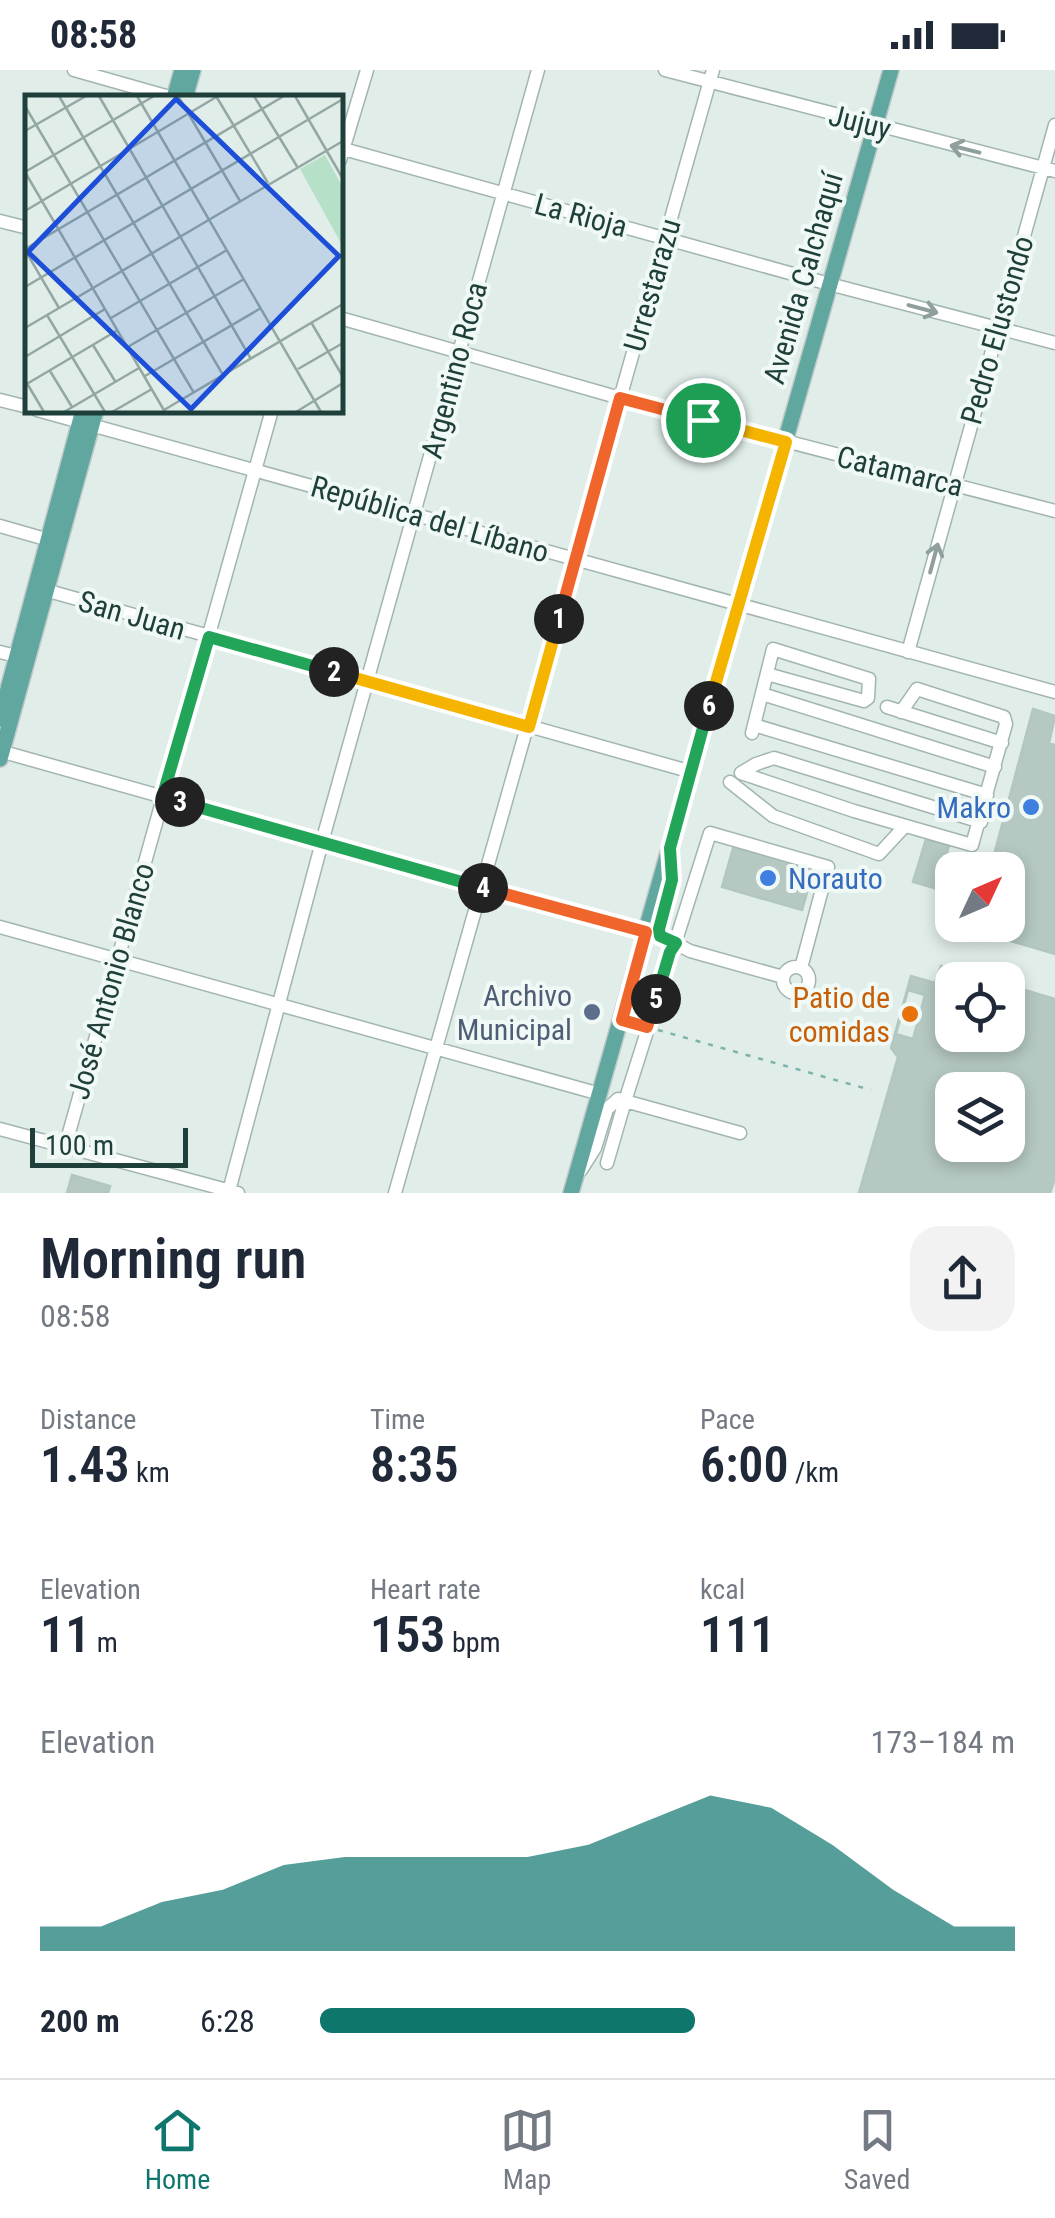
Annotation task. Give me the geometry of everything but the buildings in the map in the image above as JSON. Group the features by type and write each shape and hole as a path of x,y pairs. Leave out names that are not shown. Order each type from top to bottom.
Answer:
{"main road":[{"path":"174,95 182,70"},
{"path":"187,95 193,70"},
{"name":"Avenida Calchaquí","path":"573,1186 891,70"},
{"path":"1,754 22,657 88,417"},
{"path":"0,719 22,657"}],"street":[{"path":"74,70 162,95"},
{"path":"342,149 367,70"},
{"name":"Argentino Roca","path":"233,1192 277,1005 538,70"},
{"name":"Jujuy","path":"665,70 711,76 875,126 1049,170"},
{"name":"Urrestarazu","path":"394,1193 711,76"},
{"name":"Pedro Elustondo","path":"908,652 997,328 1049,170 1055,125"},
{"name":"La Rioja","path":"342,152 1055,343"},
{"path":"0,220 25,227"},
{"name":"Catamarca","path":"342,319 620,398 1055,512"},
{"path":"0,400 25,406"},
{"name":"República del Líbano","path":"52,412 88,417 256,470 1055,692"},
{"name":"José Antonio Blanco","path":"64,1147 271,412"},
{"path":"0,526 53,541"},
{"name":"San Juan","path":"41,589 692,772"},
{"path":"767,674 864,701 870,685 869,679 773,649 753,729 988,795"},
{"path":"0,652 22,657"},
{"path":"902,712 917,689 1004,716 1006,724 988,795 975,842 969,846 741,773 774,758 980,822"},
{"path":"762,694 995,767"},
{"path":"887,707 1002,742"},
{"path":"1,754 646,932"},
{"path":"730,782 773,816 879,854 905,826"},
{"path":"607,1163 710,833 828,868 801,968"},
{"path":"670,848 672,880 660,936 690,951 784,977"},
{"path":"0,927 600,1094"},
{"path":"801,968 808,977 803,990 789,991 784,977 788,970 801,968"},
{"path":"573,1186 595,1148 607,1109 618,1099 740,1134"},
{"path":"0,1129 233,1192"}],"path":[{"path":"647,1027 871,1090"}],"place":[{"name":"Makro","path":"1031,807"},
{"name":"Norauto","path":"768,878"},
{"name":"Archivo Municipal","path":"592,1012"},
{"name":"Patio de comidas","path":"910,1014"}],"route":[{"path":"620,398 703,420 786,442 670,848 672,880 659,929 660,936 676,943 647,1027 622,1020 646,932 162,798 209,637 529,727 620,398"}]}
